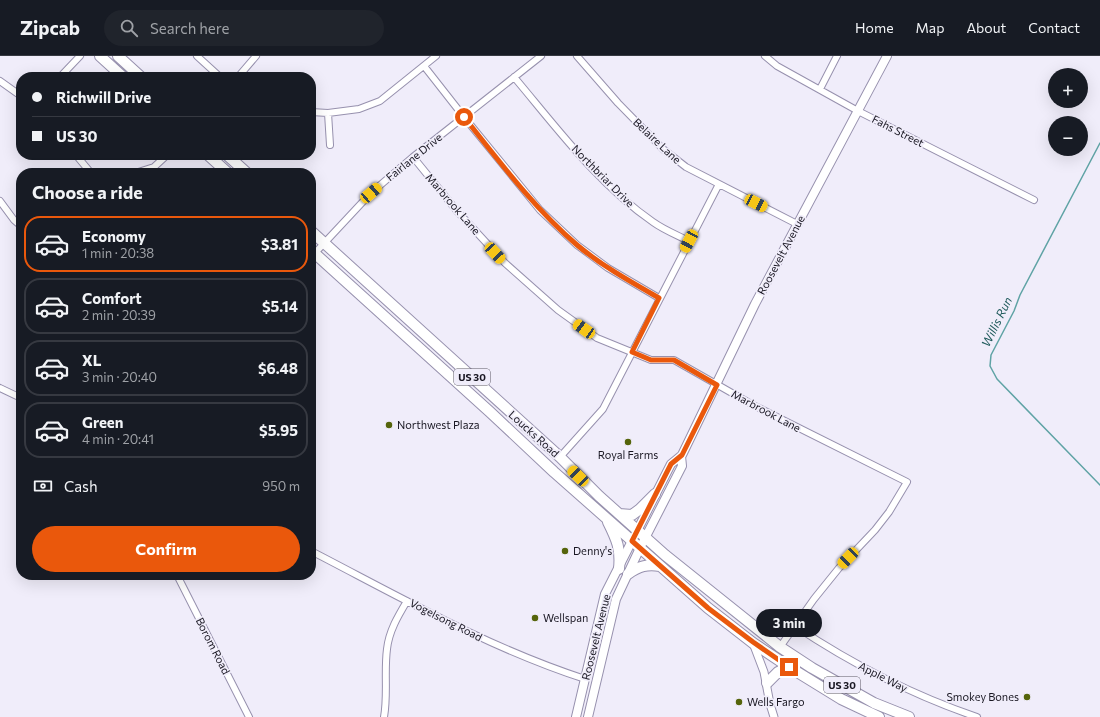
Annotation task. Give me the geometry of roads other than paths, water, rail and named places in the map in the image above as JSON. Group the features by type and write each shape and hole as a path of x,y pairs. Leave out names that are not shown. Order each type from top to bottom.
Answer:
{"highway":[{"path":"100,56 118,72"},
{"path":"118,56 136,72"},
{"path":"214,160 222,168"},
{"path":"233,160 241,168"},
{"name":"Loucks Road","path":"316,235 560,457 619,514 665,555 780,646"},
{"name":"Loucks Road","path":"316,254 607,519 708,608 753,642"},
{"path":"619,514 632,515 655,494"},
{"path":"607,519 616,538 623,571 644,565 660,566"},
{"name":"US 30","path":"753,642 789,667 841,699 879,717"},
{"name":"US 30","path":"780,646 812,668 874,703 909,717"},
{"path":"767,683 778,672 789,667"}],"main road":[{"name":"Roosevelt Avenue","path":"588,717 613,609 632,541 671,464 681,456 717,385 755,304 887,56"},
{"name":"Roosevelt Avenue","path":"576,717 605,594 640,548 682,466 681,456"},
{"path":"583,717 589,689 588,681 584,679"}],"street":[{"path":"65,72 80,56"},
{"path":"197,56 215,72"},
{"path":"242,72 256,56"},
{"path":"316,112 328,113 359,109 380,101 436,56"},
{"name":"Fairlane Drive","path":"316,249 371,193 413,157 541,56"},
{"name":"Belaire Lane","path":"577,56 618,103 663,149 686,167 797,224"},
{"name":"Fahs Street","path":"765,56 777,66 858,111 1034,200"},
{"path":"820,89 837,56"},
{"path":"424,66 540,210 577,244 608,268 659,298"},
{"name":"Northbriar Drive","path":"514,77 586,163 623,198 654,223 689,241"},
{"path":"0,81 16,92"},
{"path":"328,113 330,145"},
{"name":"Marbrook Lane","path":"413,157 456,211 505,263 558,310 597,338 651,360 674,360 753,405 907,482 875,530 839,568 795,626"},
{"path":"80,160 87,168"},
{"path":"151,168 162,160"},
{"path":"560,457 603,409 719,184"},
{"path":"0,201 16,222"},
{"path":"0,388 16,396"},
{"name":"Vogelsong Road","path":"316,554 407,601 505,649 559,671 584,679"},
{"name":"Borom Road","path":"180,580 250,717"},
{"path":"384,717 386,706 387,649 391,633 407,601"},
{"path":"780,646 795,626"},
{"name":"Apple Way","path":"795,626 842,656 887,680 932,700 977,717"},
{"path":"753,642 764,672 774,717"}],"waterway":[{"name":"Willis Run","path":"1100,143 1020,295 1014,311 991,355 990,366 997,379 1100,485"}],"place":[{"name":"Northwest Plaza","path":"389,425"},
{"name":"Royal Farms","path":"628,442"},
{"name":"Denny's","path":"565,551"},
{"name":"Wellspan","path":"535,618"},
{"name":"Smokey Bones","path":"1027,697"},
{"name":"Wells Fargo","path":"739,702"}]}
